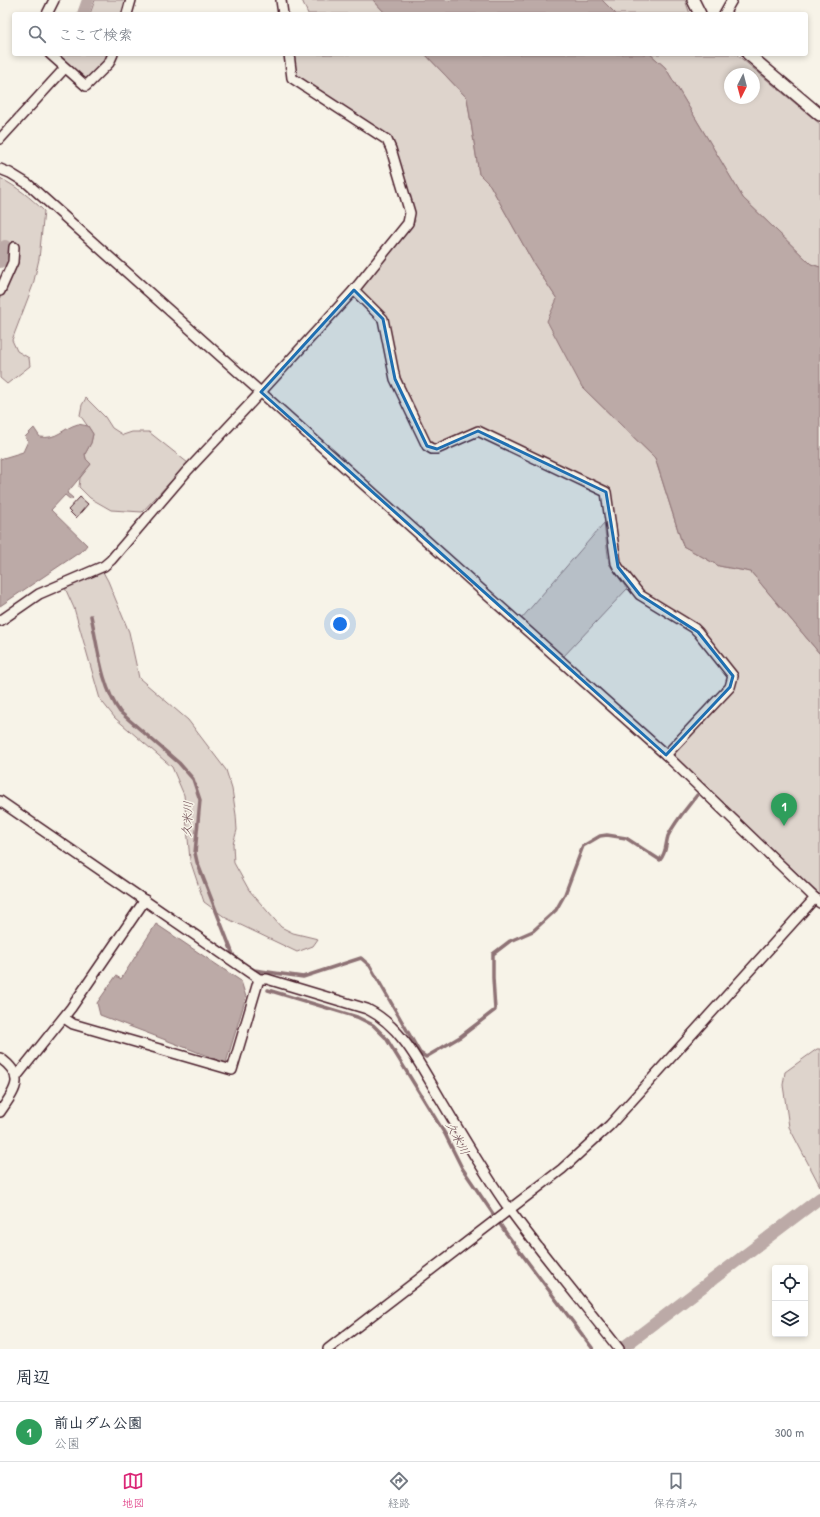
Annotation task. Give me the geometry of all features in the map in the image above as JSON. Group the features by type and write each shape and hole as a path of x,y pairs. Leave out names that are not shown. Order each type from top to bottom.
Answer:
{"street":[{"path":"48,12 54,0"},
{"path":"128,12 131,0"},
{"path":"281,0 283,12"},
{"path":"693,0 699,12"},
{"path":"725,12 732,0"},
{"path":"52,56 86,86 109,63 112,56"},
{"path":"0,621 39,594 104,566 187,471 354,290 408,223 410,213 391,148 386,140 292,78 289,56"},
{"path":"750,56 820,115"},
{"path":"0,138 65,68"},
{"path":"0,169 28,184 261,392 666,756 817,900 610,1125 562,1169 328,1349"},
{"path":"0,291 13,262 14,247"},
{"path":"354,290 383,319 395,379 428,446 432,449 437,449 478,432 606,492 618,568 640,595 694,628 733,676 730,687 666,756"},
{"path":"0,801 259,979 267,979 367,1009 378,1014 396,1031 412,1054 508,1210 619,1349"},
{"path":"16,1077 64,1018 145,900"},
{"path":"64,1018 73,1024 232,1070 259,979"},
{"path":"0,1058 12,1068 16,1077 15,1089 0,1112"}],"highlighted area":[{"path":"354,290 383,319 395,379 427,446 437,449 478,431 606,492 618,567 640,595 698,632 733,676 730,687 666,755 261,392"}],"shaded area":[{"path":"95,0 127,0 123,12 91,12"},
{"path":"302,0 373,0 384,12 307,12"},
{"path":"373,0 602,0 614,12 384,12"},
{"path":"602,0 685,0 689,12 614,12"},
{"path":"56,56 108,56 107,61 86,81"},
{"path":"293,56 427,56 467,98 479,174 490,185 534,264 557,299 582,387 655,458 683,546 719,566 751,572 820,654 820,895 674,757 674,753 733,688 737,679 702,630 642,592 619,562 610,489 482,430 437,446 430,443 399,374 387,316 361,291 361,287 415,221 395,147 390,139 302,80 296,74"},
{"path":"427,56 652,56 665,67 743,198 811,264 820,267 820,654 751,572 719,566 683,546 655,458 582,387 547,321 557,299 534,264 490,185 479,174 467,98"},
{"path":"652,56 738,56 753,68 724,68 724,104 760,104 760,74 820,124 820,267 811,264 743,198 665,67"},
{"path":"0,178 34,201 44,211 39,259 33,285 12,340 17,351 29,358 30,366 7,384 0,378 0,295 8,284 17,245 3,245 0,251"},
{"path":"86,398 105,417 112,428 123,435 132,432 149,432 188,463 142,512 111,510 90,498 79,487 80,478 91,464 86,459 85,454 91,443 93,434 80,415 82,405"},
{"path":"78,424 88,426 93,434 91,443 85,454 86,459 91,464 67,493 73,498 71,500 65,495 51,510 87,545 83,550 0,606 0,459 23,452 28,441 25,437 34,428 40,437 51,437"},
{"path":"604,523 609,564 627,589 563,657 521,619"},
{"path":"102,570 129,632 139,678 188,720 226,770 232,789 236,815 237,830 233,844 234,863 249,890 281,927 293,933 318,939 313,946 297,952 226,918 204,902 190,860 184,795 172,767 115,718 100,699 74,608 65,588 87,573"},
{"path":"156,924 241,981 246,997 226,1063 100,1015 97,1003 116,976 121,979"},
{"path":"817,1049 820,1049 820,1186 789,1127 783,1085 785,1072"}],"building":[{"path":"80,497 88,504 76,518 68,510"}],"waterway":[{"path":"84,12 88,0"},
{"path":"0,262 5,246"},
{"name":"久米川","path":"91,616 104,678 108,690 120,712 179,763 193,779 200,800 195,853 197,862 234,957 236,958"},
{"path":"249,967 254,970 303,977 361,958 370,966 420,1053 426,1057 460,1037 495,1010 493,954 510,941 533,931 556,910 565,894 583,846 600,836 607,835 626,838 660,860 665,851 668,836 671,830 697,795"},
{"name":"久米川","path":"268,990 357,1017 373,1025 386,1038 445,1134 462,1168 506,1233 593,1349"},
{"path":"621,1349 820,1198"}],"place":[{"name":"前山ダム公園","path":"784,826"}]}
